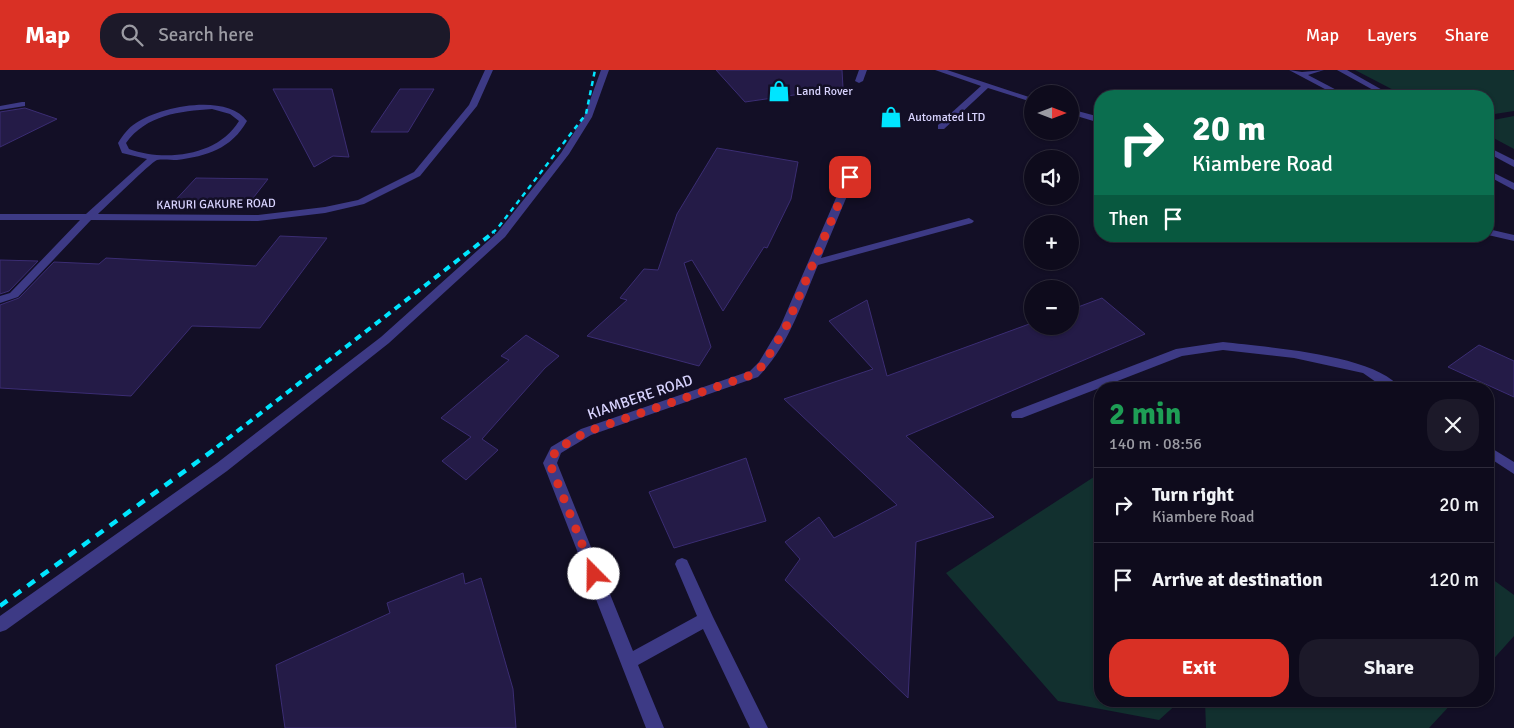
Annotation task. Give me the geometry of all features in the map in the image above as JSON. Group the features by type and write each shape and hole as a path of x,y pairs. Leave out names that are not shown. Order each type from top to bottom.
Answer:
{"street":[{"name":"KARURI GAKURE ROAD","path":"0,217 258,218 325,210 361,202 417,174 473,106 489,70"},
{"path":"0,625 222,468 385,340 501,235 565,154 588,118 605,70"},
{"path":"860,81 860,74 863,70"},
{"path":"939,70 1024,98"},
{"path":"1297,72 1320,70"},
{"path":"1341,70 1378,90"},
{"path":"1297,72 1332,90"},
{"path":"941,127 986,86"},
{"path":"0,108 22,104"},
{"path":"0,300 14,295 88,218 153,159 173,158 215,147 240,129 243,121 238,114 228,109 212,107 173,112 154,118 126,134 122,143 125,151 153,159"},
{"path":"1079,114 1094,118"},
{"path":"1494,153 1514,164"},
{"path":"1494,176 1514,187"},
{"name":"KIAMBERE ROAD","path":"655,728 550,464 556,450 586,432 754,374 763,365 786,327 850,177"},
{"path":"814,263 969,221"},
{"path":"1494,233 1514,238"},
{"path":"1102,382 1180,352 1223,346 1294,354 1367,370 1385,382"},
{"path":"1017,415 1094,385"},
{"path":"1494,455 1514,469"},
{"path":"682,564 706,619 759,728"},
{"path":"629,662 706,619"}],"green space":[{"path":"1355,70 1512,70 1514,71 1514,111 1494,114 1494,90 1393,90"},
{"path":"1514,116 1514,149 1494,138 1494,120"},
{"path":"1094,477 1094,707 1173,707 1159,720 1058,701 946,573"},
{"path":"1494,580 1514,595 1514,636 1494,658"},
{"path":"1205,707 1448,707 1429,728 1206,728"}],"building":[{"name":"Land Rover","path":"716,70 842,70 843,88 745,102"},
{"path":"273,89 332,89 349,157 333,156 314,167"},
{"path":"400,89 434,89 408,132 371,132"},
{"path":"25,108 57,119 0,147 0,112"},
{"path":"717,148 798,162 791,199 767,248 764,247 723,311 692,260 684,263 711,347 699,366 587,336 627,300 620,298 644,269 658,270 677,214"},
{"path":"196,178 268,179 246,207 170,206"},
{"path":"280,236 327,238 260,328 192,326 131,396 0,388 0,305 19,298 54,262 99,264 106,258 256,266"},
{"path":"0,260 38,261 9,291 0,294"},
{"path":"1102,298 1145,334 906,436 994,517 916,542 908,698 785,580 800,559 785,542 819,517 834,538 897,505 784,399 873,369 829,321 867,300 887,376 1024,326 1024,335 1079,335 1079,307"},
{"path":"526,335 559,356 545,368 482,439 498,450 466,480 442,461 471,437 441,418 509,360 501,356"},
{"path":"1479,345 1514,361 1514,397 1494,388 1494,382 1481,382 1448,367"},
{"path":"746,458 766,521 674,548 649,492"},
{"path":"463,573 465,584 481,578 513,689 516,728 285,728 276,665 390,613 387,603"}],"railway":[{"path":"492,233 586,114 595,70"},
{"path":"217,447 494,232"},
{"path":"0,606 219,446"}],"place":[{"name":"Land Rover","path":"779,91"},
{"name":"Automated LTD","path":"891,117"}],"route":[{"path":"594,574 550,464 556,450 586,432 754,374 763,365 786,327 850,177"}]}
